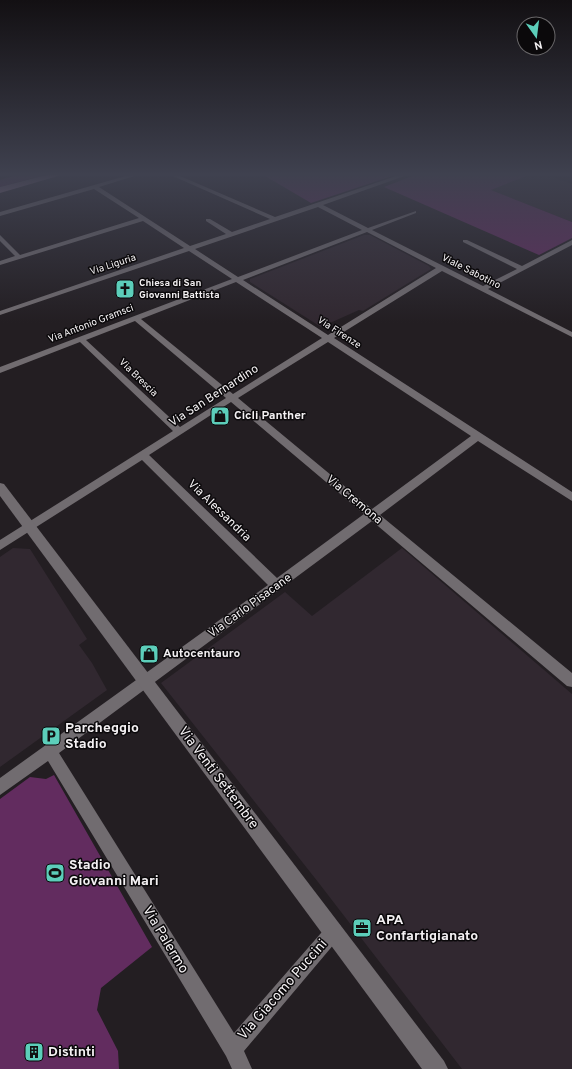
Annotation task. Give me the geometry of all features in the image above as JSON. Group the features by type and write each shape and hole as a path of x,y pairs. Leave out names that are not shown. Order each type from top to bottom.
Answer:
{"street":[{"path":"0,263 130,223"},
{"name":"Via Firenze","path":"149,223 572,498"},
{"path":"213,223 232,235"},
{"name":"Via Liguria","path":"0,313 268,223"},
{"name":"Viale Sabotino","path":"352,223 572,336"},
{"name":"Via Antonio Gramsci","path":"0,370 387,223"},
{"path":"0,237 19,257"},
{"path":"465,241 524,269"},
{"path":"483,289 524,269 572,242"},
{"name":"Via San Bernardino","path":"0,546 327,338 441,268"},
{"name":"Via Cremona","path":"136,318 572,681"},
{"name":"Via Brescia","path":"81,339 179,432"},
{"name":"Via Carlo Pisacane","path":"0,787 277,586 478,436"},
{"name":"Via Alessandria","path":"143,455 277,586"},
{"name":"Via Venti Settembre","path":"0,487 436,1069"},
{"name":"Via Palermo","path":"50,751 233,1049 242,1069"},
{"name":"Via Giacomo Puccini","path":"233,1049 334,931"}],"shaded area":[{"path":"466,223 572,223 572,238 539,255"},
{"path":"364,235 370,235 429,266 431,269 363,311 359,310 321,327 250,282 250,279"},
{"path":"13,548 30,549 87,639 79,645 92,663 107,690 0,767 0,557"},
{"path":"402,548 572,694 572,1069 462,1069 318,882 161,683 285,592 312,616"},
{"name":"Stadio Giovanni Mari","path":"54,775 152,947 101,988 97,1010 118,1051 119,1069 0,1069 0,799 30,777 46,779"}],"place":[{"name":"Chiesa di San Giovanni Battista","path":"125,289"},
{"name":"Cicli Panther","path":"220,416"},
{"name":"Autocentauro","path":"149,654"},
{"name":"Parcheggio Stadio","path":"51,736"},
{"name":"Stadio Giovanni Mari","path":"55,873"},
{"name":"APA Confartigianato","path":"362,928"},
{"name":"Distinti","path":"34,1052"}]}
